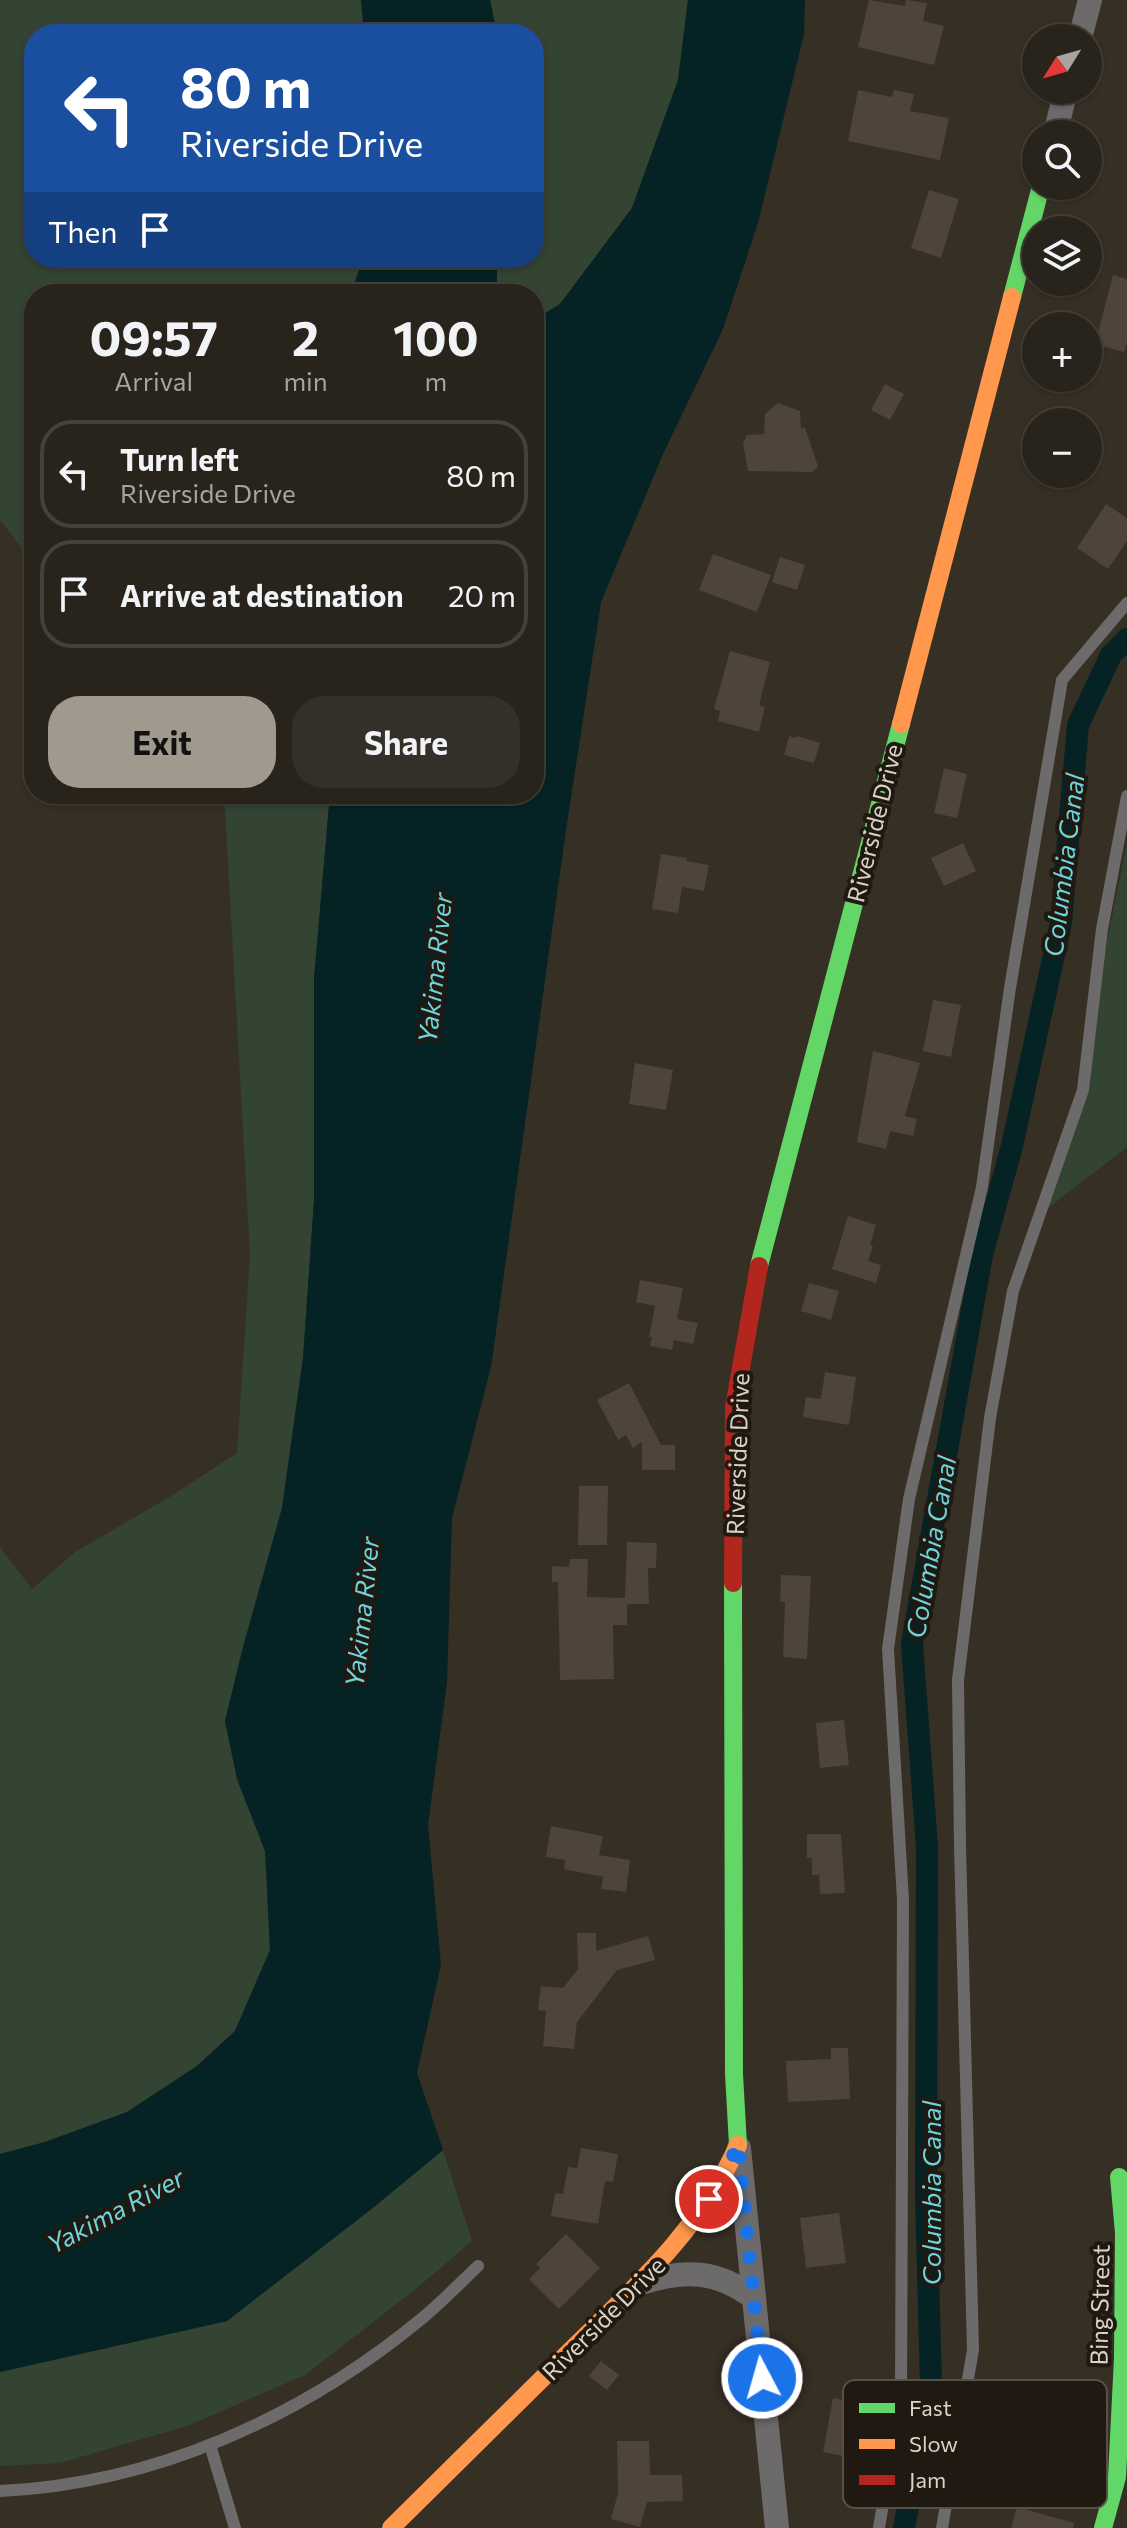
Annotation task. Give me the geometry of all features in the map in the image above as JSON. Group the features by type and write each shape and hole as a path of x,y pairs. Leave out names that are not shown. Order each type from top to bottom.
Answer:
{"street":[{"path":"1084,24 1090,0"},
{"name":"Riverside Drive","path":"391,2528 639,2284 703,2209 724,2176 738,2144 734,2074 733,1467 734,1407 741,1354 759,1266 1037,200"},
{"path":"738,2144 777,2528"},
{"name":"Bing Street","path":"1103,2528 1117,2477 1123,2358 1123,2178"},
{"path":"639,2284 662,2276 706,2274 728,2280 754,2298"}],"lane":[{"path":"902,2380 903,1900 888,1649 909,1499 982,1187 1010,988 1062,680 1127,603"},
{"path":"968,2380 973,2350 958,1680 990,1418 1013,1291 1083,1090 1102,929 1127,796"},
{"path":"0,2491 46,2489 132,2472 210,2445 288,2410 358,2366 421,2320 478,2266"},
{"path":"210,2445 235,2528"},
{"path":"879,2528 882,2508"},
{"path":"942,2528 945,2508"}],"green space":[{"path":"0,0 361,0 363,24 24,24 24,268 360,268 354,284 24,284 24,551 0,520"},
{"path":"490,0 688,0 678,80 632,208 560,304 544,314 544,284 497,284 497,268 544,268 544,24 495,24"},
{"path":"221,804 329,804 314,978 314,1200 303,1358 282,1508 225,1721 237,1779 265,1851 270,1950 235,2031 197,2066 127,2112 45,2142 0,2154 0,1547 32,1589 75,1552 237,1453 250,1255 225,809"},
{"path":"1127,843 1127,1147 1039,1215 1069,1129"},
{"path":"443,2150 472,2241 305,2375 187,2426 60,2463 0,2466 0,2372 227,2321"}],"water":[{"path":"361,0 490,0 495,24 363,24"},
{"name":"Yakima River","path":"688,0 805,0 804,34 758,223 723,329 663,454 601,602 491,1367 452,1518 447,1682 428,1825 441,1965 417,2073 443,2150 227,2321 0,2372 0,2154 45,2142 127,2112 197,2066 235,2031 270,1950 265,1851 237,1779 225,1721 282,1508 303,1358 314,1200 314,978 329,804 544,804 544,314 560,304 632,208 678,80"},
{"path":"360,268 497,268 497,284 354,284"}],"building":[{"path":"869,0 905,6 906,0 927,3 923,21 944,26 934,65 858,47"},
{"path":"858,90 892,97 894,90 914,94 910,111 949,118 940,160 848,141"},
{"path":"929,190 959,199 941,258 911,248"},
{"path":"1113,275 1127,279 1127,343 1124,352 1102,346 1102,317"},
{"path":"885,384 904,394 890,420 871,410"},
{"path":"778,403 800,411 801,428 805,428 818,466 813,472 748,471 743,444 747,435 764,434 765,414"},
{"path":"1106,504 1127,518 1127,541 1108,569 1077,548"},
{"path":"713,554 771,575 757,612 699,590"},
{"path":"780,557 805,565 797,590 772,582"},
{"path":"730,651 770,662 759,705 765,707 759,732 718,721 720,711 714,709"},
{"path":"789,736 820,743 814,763 784,755"},
{"path":"944,768 967,774 957,818 934,813"},
{"path":"963,843 976,871 944,886 931,858"},
{"path":"661,854 709,865 704,891 682,887 678,913 652,909"},
{"path":"933,1000 961,1005 951,1057 923,1051"},
{"path":"873,1051 920,1063 905,1116 917,1119 913,1136 890,1131 886,1149 857,1142"},
{"path":"635,1063 673,1070 666,1110 629,1104"},
{"path":"848,1216 876,1225 868,1261 881,1265 876,1283 832,1269"},
{"path":"640,1280 683,1288 677,1319 698,1323 693,1344 674,1340 672,1350 650,1346 655,1306 636,1302"},
{"path":"809,1283 839,1291 831,1320 801,1311"},
{"path":"825,1372 856,1377 849,1425 803,1417 806,1397 821,1399"},
{"path":"629,1383 661,1445 675,1445 675,1470 642,1470 642,1442 633,1448 626,1435 618,1440 597,1400"},
{"path":"579,1486 608,1486 607,1545 578,1545"},
{"path":"627,1542 657,1543 656,1568 648,1568 649,1604 627,1604 627,1625 613,1625 614,1679 560,1680 558,1582 552,1582 552,1566 569,1567 570,1559 588,1559 587,1597 625,1598"},
{"path":"781,1575 811,1576 807,1659 783,1657 785,1602 780,1602"},
{"path":"844,1720 849,1765 820,1768 816,1723"},
{"path":"551,1826 603,1836 599,1855 630,1860 626,1892 601,1889 603,1877 564,1869 565,1860 546,1857"},
{"path":"807,1834 841,1834 845,1893 820,1894 819,1875 812,1875 812,1858 807,1858"},
{"path":"577,1933 596,1933 596,1951 648,1936 655,1960 617,1970 577,2022 574,2049 543,2046 546,2011 538,2010 541,1986 563,1988 578,1969"},
{"path":"831,2048 848,2048 850,2099 788,2102 786,2061 831,2059"},
{"path":"581,2148 618,2154 613,2182 605,2181 598,2224 551,2216 555,2193 563,2194 568,2167 577,2168"},
{"path":"839,2213 846,2263 806,2268 800,2218"},
{"path":"566,2234 600,2268 559,2309 529,2279 540,2268 536,2264"},
{"path":"601,2361 619,2375 607,2390 589,2376"},
{"path":"833,2398 843,2400 843,2456 823,2452"},
{"path":"617,2441 649,2441 650,2475 682,2475 683,2501 647,2502 640,2527 611,2519 618,2493"},
{"path":"1017,2508 1074,2523 1073,2528 1011,2528"}],"waterway":[{"name":"Columbia Canal","path":"931,2380 926,2197 927,1847 912,1644 982,1255 1012,1146 1061,923 1078,725 1111,655 1127,639"},
{"name":"Columbia Canal","path":"904,2528 908,2508"}],"traffic: fast":[{"path":"1012,297 1037,200"},
{"path":"759,1266 901,724"},
{"path":"733,1583 734,2074 738,2145"},
{"path":"1103,2528 1117,2477 1123,2358 1124,2233 1119,2177"}],"traffic: slow":[{"path":"901,724 1012,297"},
{"path":"391,2528 664,2256 705,2204 738,2145"}],"traffic: jam":[{"path":"733,1583 734,1407 759,1266"}],"route":[{"path":"709,2199 724,2176 738,2144 762,2378"}]}
